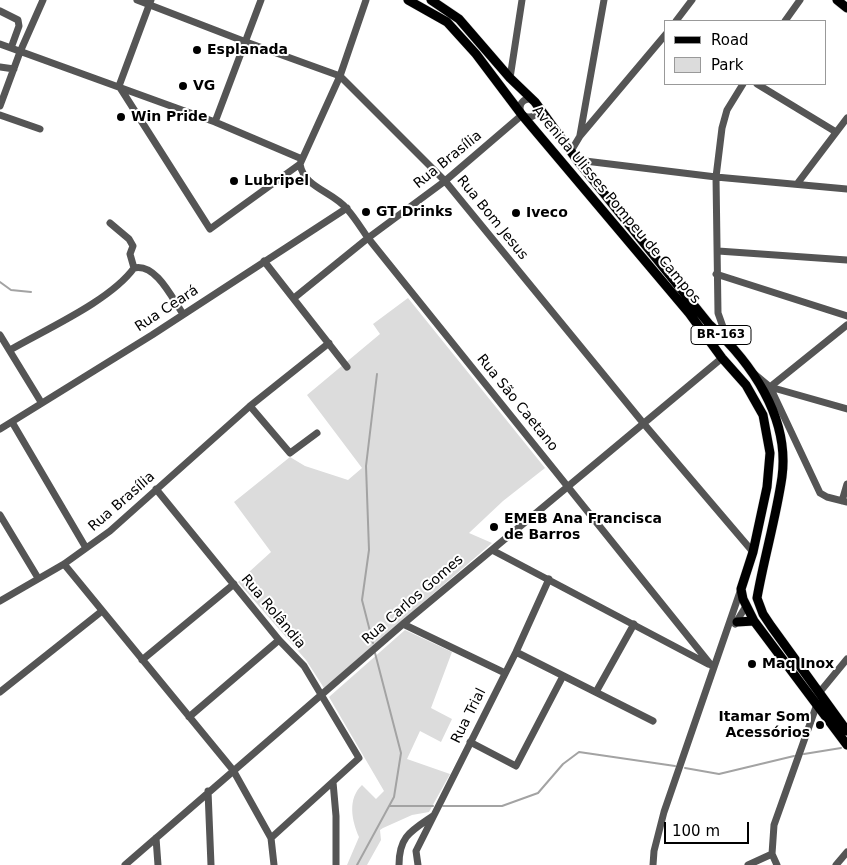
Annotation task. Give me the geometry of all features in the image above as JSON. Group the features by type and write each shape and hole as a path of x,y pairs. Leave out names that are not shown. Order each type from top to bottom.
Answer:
{"main road":[{"name":"Avenida Ulisses Pompeu de Campos","path":"408,0 447,22 476,54 522,115 689,313 722,358 746,385 763,415 770,452 767,487 753,552 742,589 746,606 754,621 816,707 847,745"},
{"name":"Avenida Ulisses Pompeu de Campos","path":"432,0 459,19 510,78 535,102 577,160 709,324 728,341 752,372 776,418 782,449 782,476 757,598"},
{"path":"837,0 847,8"},
{"path":"722,358 730,349 728,341"},
{"path":"753,552 760,556 763,564"},
{"path":"746,606 757,598 763,614 847,731"},
{"path":"737,622 744,620 754,621"}],"street":[{"path":"0,106 20,52 43,0"},
{"name":"Rua Bom Jesus","path":"137,0 151,2 246,42 340,76 445,181 644,424 753,552"},
{"path":"215,122 261,0"},
{"path":"118,86 210,229 301,161 340,76 366,0"},
{"path":"510,78 522,0"},
{"path":"580,136 604,0"},
{"path":"677,20 692,0"},
{"path":"786,20 800,0"},
{"path":"118,86 151,2"},
{"path":"0,11 18,20 19,26 11,48"},
{"path":"571,151 580,136 664,36"},
{"path":"0,44 215,122 301,161"},
{"path":"0,67 14,69"},
{"path":"728,341 718,312 716,177 724,119 727,110 742,85"},
{"path":"759,85 836,132"},
{"path":"529,99 535,102 538,108 535,115 526,117 522,115 520,106 522,102 529,99"},
{"path":"0,115 40,129"},
{"name":"Rua Brasília","path":"294,298 368,238 445,181 522,115"},
{"path":"797,184 847,118"},
{"path":"577,160 716,177 847,189"},
{"name":"Rua São Caetano","path":"301,161 305,180 333,196 347,208 368,238 713,666"},
{"name":"Rua Ceará","path":"0,429 347,208"},
{"path":"110,223 130,239 133,246 130,254 134,268"},
{"path":"718,252 847,260"},
{"path":"264,261 347,367"},
{"path":"10,350 91,303 126,279 134,268 143,266 152,271 183,314"},
{"path":"716,274 847,316"},
{"path":"709,324 715,320 718,312"},
{"path":"770,387 847,325"},
{"path":"0,335 42,402"},
{"name":"Rua Brasília","path":"0,601 64,564 86,548 250,406 329,344"},
{"name":"Rua Carlos Gomes","path":"125,865 208,791 323,695 403,624 569,488 722,358"},
{"path":"752,372 770,387 847,409"},
{"path":"770,387 820,493 844,501 847,484"},
{"path":"250,406 290,453 317,434"},
{"path":"12,422 86,548"},
{"name":"Rua Rolândia","path":"156,489 279,640 304,666 323,695 359,758 333,782"},
{"path":"0,515 38,578"},
{"path":"492,550 713,666"},
{"path":"64,564 233,770 272,838 274,865"},
{"name":"Rua Trial","path":"418,865 416,851 516,652 549,579"},
{"path":"142,660 234,584"},
{"path":"725,642 742,589"},
{"path":"652,865 664,812 713,666 746,606"},
{"path":"0,692 102,611"},
{"path":"403,624 505,673"},
{"path":"596,692 634,624"},
{"path":"189,717 279,640"},
{"path":"516,652 653,721"},
{"path":"819,693 847,659"},
{"path":"470,742 516,766 563,676"},
{"path":"777,865 772,854 774,825 816,707"},
{"path":"272,838 333,782"},
{"path":"333,782 336,816 336,865"},
{"path":"208,791 211,865"},
{"path":"399,865 399,852 409,832 433,816"},
{"path":"156,838 158,865"},
{"path":"836,865 847,852"},
{"path":"748,865 772,854"}],"green space":[{"path":"408,298 545,468 503,501 469,533 492,543 324,688 306,660 238,582 271,552 234,502 290,457 305,466 348,480 362,468 307,395 380,334 373,324"},
{"path":"405,630 452,652 431,708 452,719 441,742 420,731 407,759 450,774 429,812 412,815 383,828 380,830 381,840 367,865 347,865 359,837 354,824 352,810 357,791 362,785 376,799 384,791 329,697"}],"waterway":[{"path":"0,282 11,290 31,292"},
{"path":"373,643 362,600 369,550 366,466 377,374"},
{"path":"357,865 394,797 401,753 375,653"},
{"path":"804,754 841,748"},
{"path":"443,806 502,806 538,793 563,764 579,752 675,766"},
{"path":"685,768 719,774 794,756"},
{"path":"390,806 433,806"}],"place":[{"name":"Esplanada","path":"197,50"},
{"name":"VG","path":"183,86"},
{"name":"Win Pride","path":"121,117"},
{"name":"Lubripel","path":"234,181"},
{"name":"GT Drinks","path":"366,212"},
{"name":"Iveco","path":"516,213"},
{"name":"EMEB Ana Francisca de Barros","path":"494,527"},
{"name":"Maq Inox","path":"752,664"},
{"name":"Itamar Som Acessórios","path":"820,725"}]}
